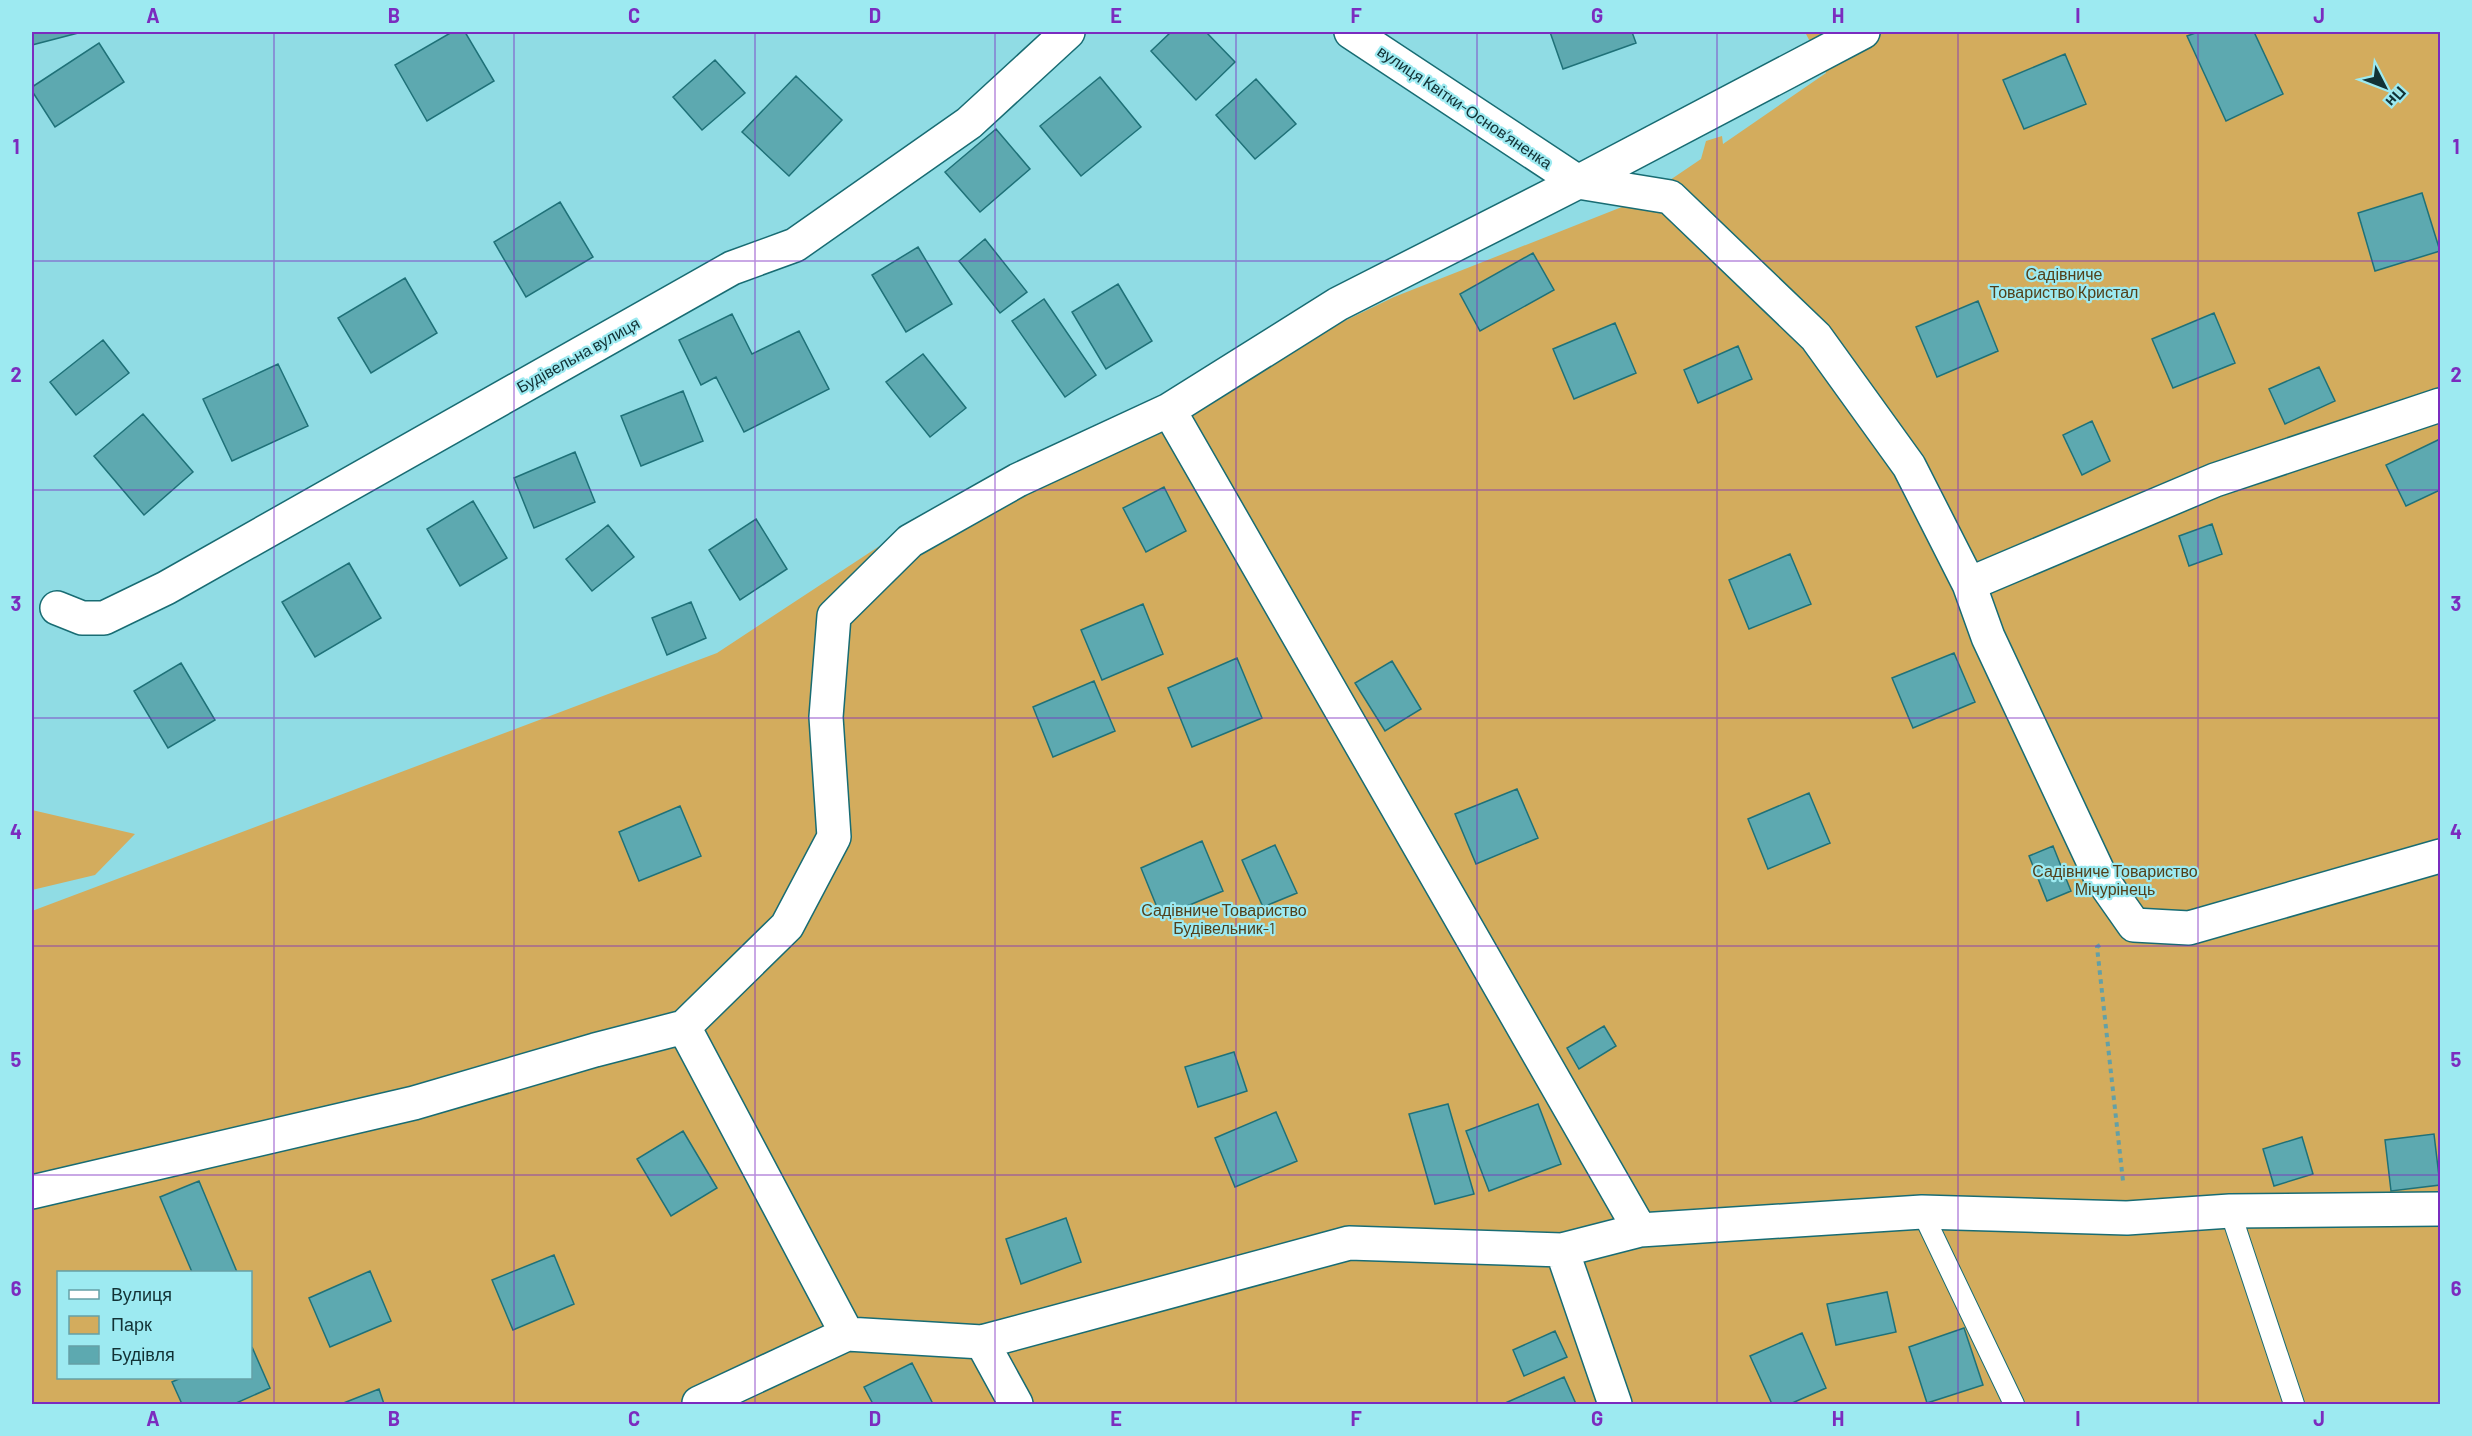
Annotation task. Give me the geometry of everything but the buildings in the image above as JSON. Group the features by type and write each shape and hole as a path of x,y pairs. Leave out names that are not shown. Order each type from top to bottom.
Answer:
{"street":[{"name":"Будівельна вулиця","path":"57,608 82,618 104,618 166,588 732,268 795,245 969,123 1068,32"},
{"name":"вулиця Квітки-Основʼяненка","path":"1352,32 1578,182"},
{"path":"32,1192 414,1103 595,1050 684,1027 787,926 834,837 826,717 834,616 910,541 1018,480 1169,410 1338,304 1578,182 1863,32"},
{"path":"1578,182 1670,197 1816,337 1909,466 1969,584 1988,637 2101,878 2134,925 2189,928 2440,856"},
{"path":"1969,584 2215,480 2440,405"},
{"path":"1169,410 1640,1230"},
{"path":"684,1027 847,1334"},
{"path":"699,1403 847,1334 982,1342 1349,1243 1562,1250 1640,1230 1922,1212 2127,1218 2230,1211 2440,1209"},
{"path":"1562,1250 1615,1404"},
{"path":"982,1342 1016,1404"}],"lane":[{"path":"2230,1211 2294,1404"},
{"path":"1922,1212 2014,1404"}],"path":[{"path":"2127,1218 2097,947 2134,925"}],"green space":[{"path":"1805,32 2440,32 2440,1404 32,1404 32,911 717,653 878,547 1394,297 1642,199 1701,159 1706,141 1722,136 1723,144 1826,73"},
{"path":"32,810 135,834 95,875 32,890"}],"park label":[{"name":"Садівниче Товариство Кристал","path":"2064,283"},
{"name":"Садівниче Товариство Мічурінець","path":"2115,880"},
{"name":"Садівниче Товариство Будівельник-1","path":"1224,919"}]}
